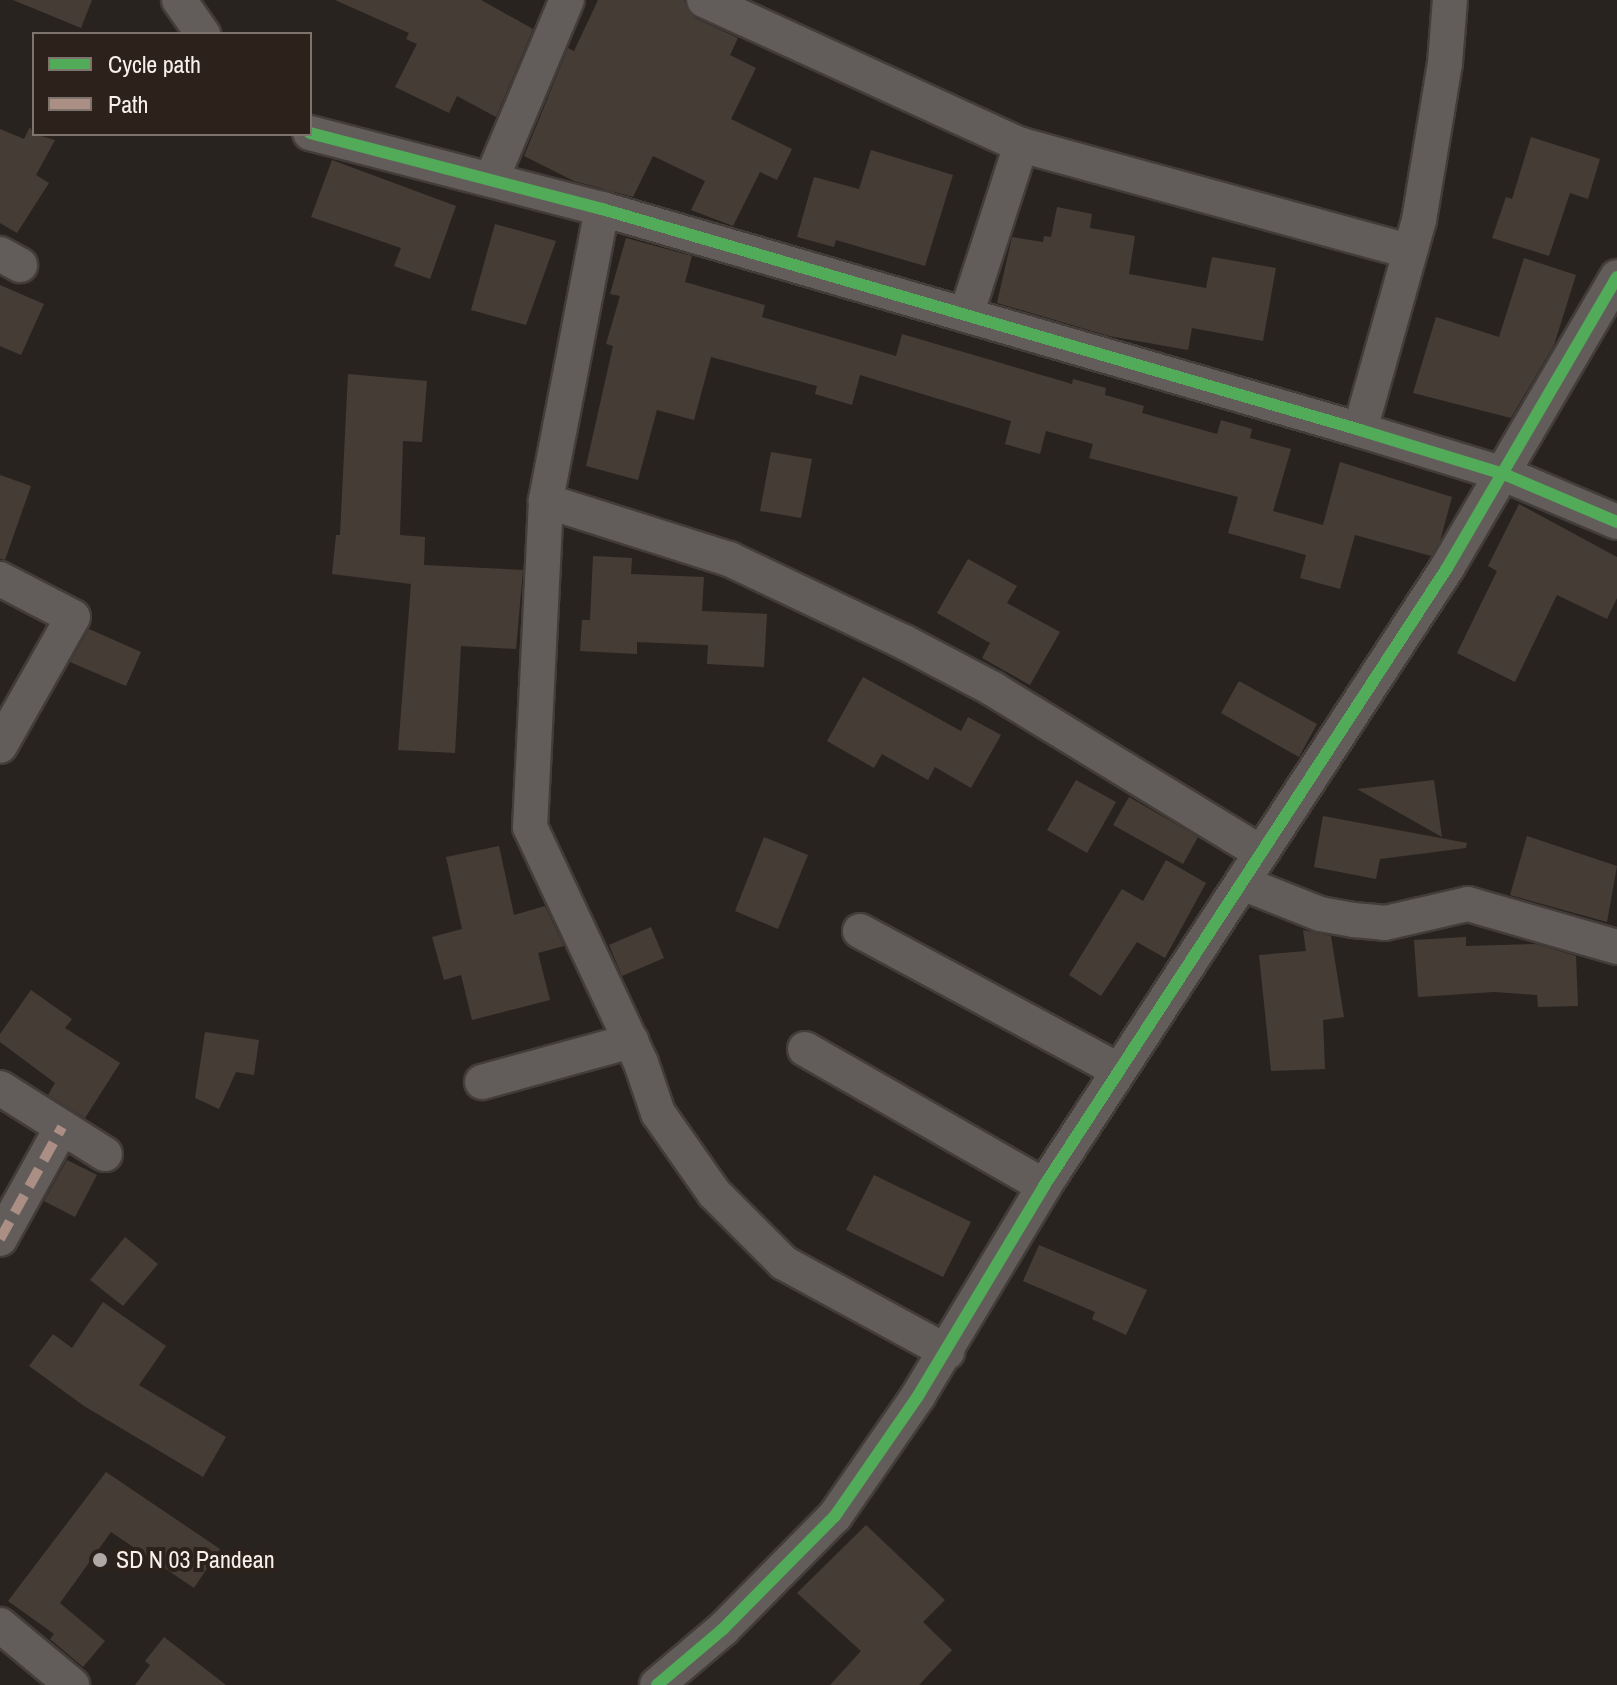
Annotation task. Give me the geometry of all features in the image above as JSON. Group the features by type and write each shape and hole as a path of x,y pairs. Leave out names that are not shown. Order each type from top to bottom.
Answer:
{"street":[{"path":"179,0 202,32"},
{"path":"492,178 567,0"},
{"path":"704,0 1021,145 1409,251"},
{"path":"1360,430 1409,251 1445,63 1450,0"},
{"path":"312,133 602,209 1360,430 1504,474 1617,522"},
{"path":"966,315 1021,145"},
{"path":"602,209 546,501 530,827 631,1041 668,1131 714,1193 784,1263 947,1352"},
{"path":"657,1685 723,1629 835,1516 947,1352 1044,1186 1504,474 1617,277"},
{"path":"546,501 729,559 904,642 993,689 1260,852"},
{"path":"0,579 73,617 0,746"},
{"path":"1242,883 1320,914 1353,920 1385,923 1468,904 1617,947"},
{"path":"860,931 1118,1070"},
{"path":"482,1082 631,1041"},
{"path":"805,1049 1044,1186"},
{"path":"0,1088 105,1154"},
{"path":"0,1239 62,1127"},
{"path":"0,1625 72,1685"}],"building":[{"path":"13,0 92,0 81,28"},
{"path":"335,0 481,0 533,29 496,117 457,96 449,113 395,87 417,44 406,39 409,33"},
{"path":"598,0 684,0 695,18 738,38 730,55 756,68 731,119 792,149 777,180 760,172 733,226 691,210 705,181 653,156 633,197 574,181 524,156 568,48 574,51"},
{"path":"30,127 32,136 55,140 36,175 49,183 17,233 0,223 0,129 24,139"},
{"path":"1531,137 1600,159 1588,199 1570,193 1549,256 1492,238 1506,197 1512,199"},
{"path":"871,150 953,175 925,266 836,240 834,247 797,237 814,177 859,189"},
{"path":"332,160 456,206 430,279 394,266 401,248 311,217"},
{"path":"1057,207 1092,214 1090,228 1135,236 1129,274 1206,288 1212,257 1276,268 1263,341 1192,328 1188,350 1109,336 997,303 1012,237 1043,242 1044,236 1051,237"},
{"path":"495,224 556,241 526,325 471,310"},
{"path":"626,238 692,256 685,282 765,305 762,317 896,356 902,334 1072,384 1073,379 1106,388 1105,395 1144,406 1142,413 1217,434 1221,420 1252,429 1250,438 1291,449 1273,511 1323,525 1340,462 1452,497 1440,541 1431,556 1355,535 1340,589 1300,578 1306,555 1228,533 1238,497 1089,458 1093,444 1046,431 1040,454 1005,444 1011,421 860,375 852,405 815,394 817,386 711,357 694,420 657,410 638,480 586,466 613,346 606,344 620,296 610,294"},
{"path":"1524,258 1576,275 1554,345 1511,418 1413,393 1436,317 1499,337"},
{"path":"0,285 44,304 21,355 0,346"},
{"path":"348,374 427,381 422,442 403,441 400,535 425,537 424,565 523,570 516,649 461,646 455,753 398,750 411,584 332,574 336,535 340,535"},
{"path":"771,452 812,459 801,518 760,511"},
{"path":"0,475 31,486 5,560 0,559"},
{"path":"1519,504 1617,557 1617,598 1607,619 1557,595 1515,682 1457,653 1497,571 1488,566"},
{"path":"593,556 632,558 631,574 704,577 702,611 767,614 764,667 707,664 708,645 637,642 637,654 580,651 582,620 590,620"},
{"path":"968,559 1017,586 1007,603 1060,632 1030,685 982,658 990,643 937,613"},
{"path":"89,629 141,652 126,686 70,662"},
{"path":"863,677 961,731 968,717 1001,735 971,788 935,767 928,780 882,754 874,768 827,741"},
{"path":"1239,681 1317,724 1299,757 1221,713"},
{"path":"1076,780 1116,802 1087,853 1047,830"},
{"path":"1434,780 1442,837 1357,789"},
{"path":"1129,797 1198,837 1183,864 1113,825"},
{"path":"1323,816 1467,843 1466,848 1380,859 1376,879 1314,867"},
{"path":"1527,836 1617,866 1607,922 1510,895"},
{"path":"764,837 808,855 778,929 735,911"},
{"path":"499,846 514,915 545,906 564,946 538,953 550,1000 472,1020 461,975 444,980 432,937 462,929 446,857"},
{"path":"1166,860 1206,883 1165,958 1137,942 1101,996 1069,975 1122,889 1143,901"},
{"path":"651,927 664,958 622,976 609,945"},
{"path":"1303,930 1331,936 1344,1017 1323,1020 1325,1069 1271,1071 1259,955 1306,951"},
{"path":"1466,937 1466,946 1536,944 1576,956 1578,1006 1538,1007 1537,995 1494,992 1418,997 1414,940"},
{"path":"31,990 72,1019 65,1028 120,1063 85,1118 48,1095 55,1083 0,1042 0,1034"},
{"path":"205,1032 259,1040 254,1075 236,1072 219,1109 195,1098"},
{"path":"67,1160 97,1175 75,1217 44,1201"},
{"path":"874,1175 971,1222 943,1277 846,1230"},
{"path":"125,1237 158,1264 123,1306 90,1280"},
{"path":"1039,1245 1147,1290 1126,1335 1092,1319 1095,1312 1023,1281"},
{"path":"103,1302 166,1346 139,1385 226,1437 203,1477 84,1406 29,1366 53,1334 72,1348"},
{"path":"106,1472 220,1549 194,1588 111,1532 60,1603 105,1641 83,1667 50,1639 54,1634 8,1601"},
{"path":"866,1525 945,1600 923,1622 952,1650 919,1685 830,1685 861,1651 797,1593"},
{"path":"164,1637 226,1685 135,1685 150,1665 145,1661"}],"marked path":[{"path":"0,1239 62,1127"}],"cycle path":[{"path":"312,134 602,209 1360,430 1504,474 1617,522"},
{"path":"657,1685 723,1629 835,1516 918,1396 1044,1186 1447,568 1617,277"}],"place":[{"name":"SD N 03 Pandean","path":"100,1560"}]}
